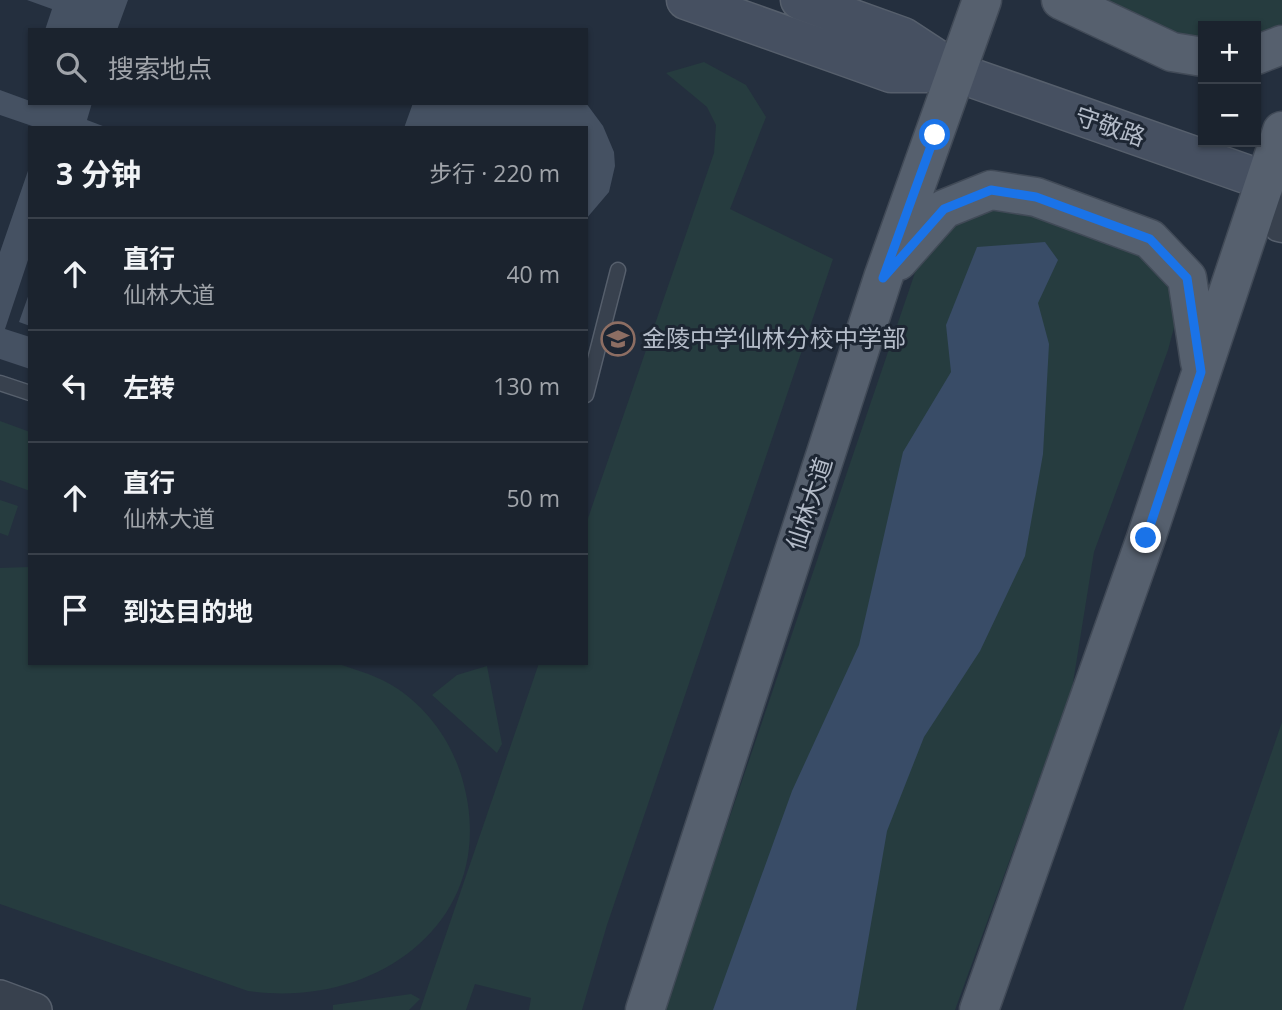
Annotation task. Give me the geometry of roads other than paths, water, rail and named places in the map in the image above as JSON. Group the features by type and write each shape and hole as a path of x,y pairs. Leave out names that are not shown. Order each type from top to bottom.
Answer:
{"main road":[{"name":"守敬路","path":"686,0 891,73 958,73"},
{"name":"守敬路","path":"800,0 903,37 958,73 1273,180"},
{"name":"仙林大道","path":"645,1010 883,278 982,0"},
{"path":"1062,0 1172,52 1198,56"},
{"path":"1261,53 1282,45"},
{"path":"979,1010 1142,551 1201,372 1273,180 1282,131"},
{"path":"883,278 944,209 991,190 1036,197 1150,239 1187,278 1201,372"}],"street":[{"path":"1273,180 1278,228 1282,229"},
{"path":"0,997 35,1010"}],"lane":[{"path":"588,387 618,271"},
{"path":"0,383 28,392"}],"water":[{"path":"1045,242 1058,260 1038,303 1049,344 1043,454 1025,556 980,651 924,737 887,831 856,1010 713,1010 792,791 859,645 903,452 951,372 946,325 977,247"}],"place":[{"name":"金陵中学仙林分校中学部","path":"618,339"}]}
